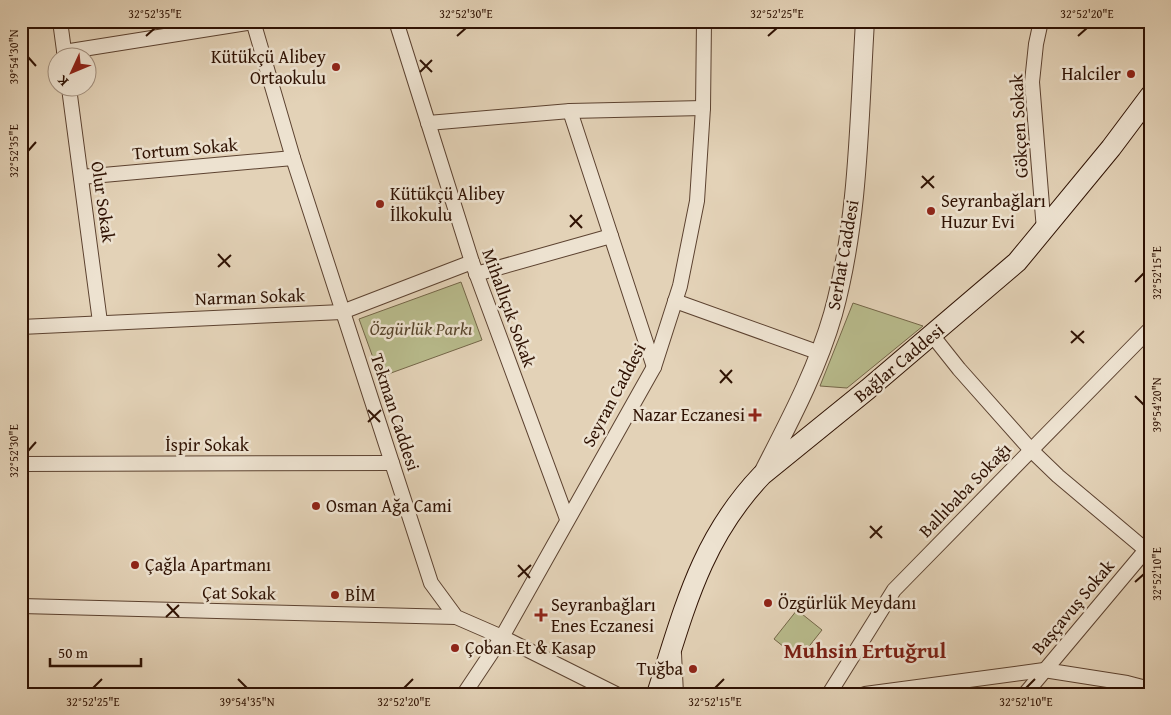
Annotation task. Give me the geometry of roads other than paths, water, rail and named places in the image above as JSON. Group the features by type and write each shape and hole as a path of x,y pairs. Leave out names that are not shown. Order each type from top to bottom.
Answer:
{"main road":[{"name":"Bağlar Caddesi","path":"658,694 697,573 720,527 735,506 762,475 932,335 1017,262 1111,148 1150,96"}],"street":[{"path":"60,21 63,48"},
{"path":"98,49 253,21"},
{"name":"Tekman Caddesi","path":"253,21 293,158 431,583 456,617"},
{"name":"Mihallıçık Sokak","path":"396,21 474,268 567,519"},
{"name":"Seyran Caddesi","path":"464,694 502,637 654,367 680,286 697,201 703,108 704,21"},
{"name":"Serhat Caddesi","path":"762,475 797,406 820,353 843,275 852,218 865,21"},
{"name":"Gökçen Sokak","path":"1041,21 1036,44 1032,82 1044,230"},
{"name":"Olur Sokak","path":"70,98 100,322"},
{"path":"428,123 570,111 703,108"},
{"path":"570,111 654,367"},
{"name":"Tortum Sokak","path":"81,177 293,158"},
{"name":"Narman Sokak","path":"21,327 342,312 474,268 611,236"},
{"path":"675,301 820,353"},
{"name":"Ballıbaba Sokağı","path":"829,694 894,590 1150,329"},
{"path":"932,335 959,369 1031,450 1058,476 1148,548"},
{"name":"İspir Sokak","path":"21,464 392,463"},
{"name":"Başçavuş Sokak","path":"1025,694 1148,548"},
{"name":"Çat Sokak","path":"21,606 456,617"},
{"path":"456,617 502,637 616,694"},
{"name":"Bağlar Caddesi","path":"674,641 676,694"},
{"path":"865,694 1044,670 1127,683 1150,689"}],"place":[{"name":"Kütükçü Alibey Ortaokulu","path":"336,67"},
{"name":"Halciler","path":"1131,74"},
{"name":"Kütükçü Alibey İlkokulu","path":"380,204"},
{"name":"Seyranbağları Huzur Evi","path":"931,211"},
{"name":"Nazar Eczanesi","path":"755,415"},
{"name":"Osman Ağa Cami","path":"316,506"},
{"name":"Çağla Apartmanı","path":"135,565"},
{"name":"BİM","path":"335,595"},
{"name":"Özgürlük Meydanı","path":"768,603"},
{"name":"Seyranbağları Enes Eczanesi","path":"541,615"},
{"name":"Çoban Et & Kasap","path":"455,648"},
{"name":"Tuğba","path":"693,669"}],"district":[{"name":"Muhsin Ertuğrul","path":"865,650"}],"park label":[{"name":"Özgürlük Parkı","path":"421,329"}]}
